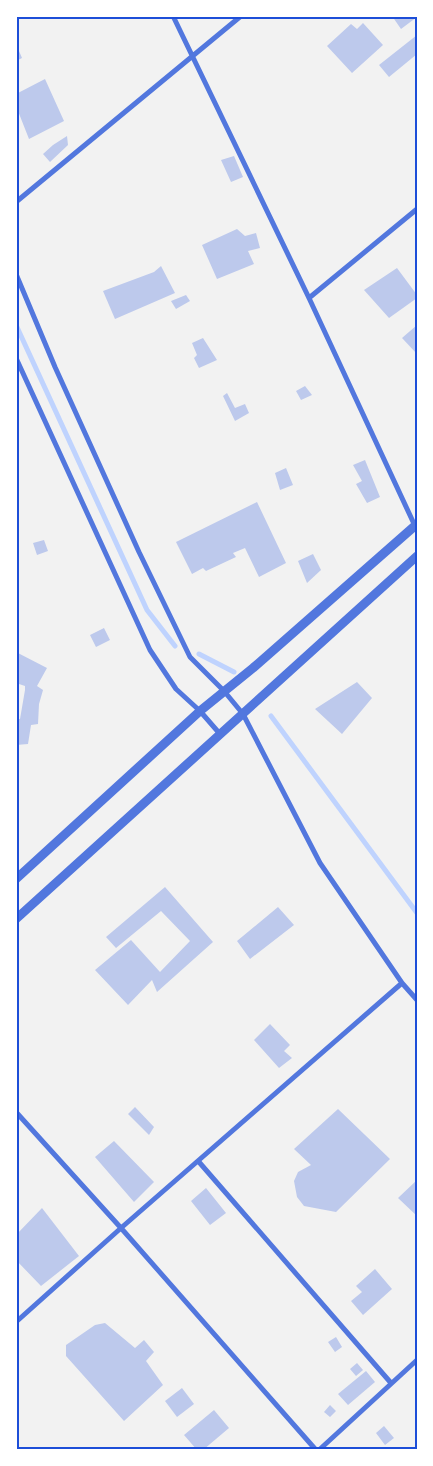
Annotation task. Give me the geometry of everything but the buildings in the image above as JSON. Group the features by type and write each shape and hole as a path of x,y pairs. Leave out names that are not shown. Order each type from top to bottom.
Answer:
{"street":[{"path":"16,879 200,711 253,668 416,525 173,16"},
{"path":"16,202 241,16"},
{"path":"309,298 417,208"},
{"path":"16,274 55,367 175,629 190,657 224,691 243,714 320,864 402,984 417,1000"},
{"path":"16,358 150,650 176,689 200,711 220,734"},
{"path":"16,919 417,556"},
{"path":"16,1322 402,984"},
{"path":"16,1112 122,1228 317,1450 417,1360"},
{"path":"199,1162 391,1383"}],"waterway":[{"path":"16,325 147,610 175,646"},
{"path":"199,654 234,672"},
{"path":"271,716 417,913"}]}
